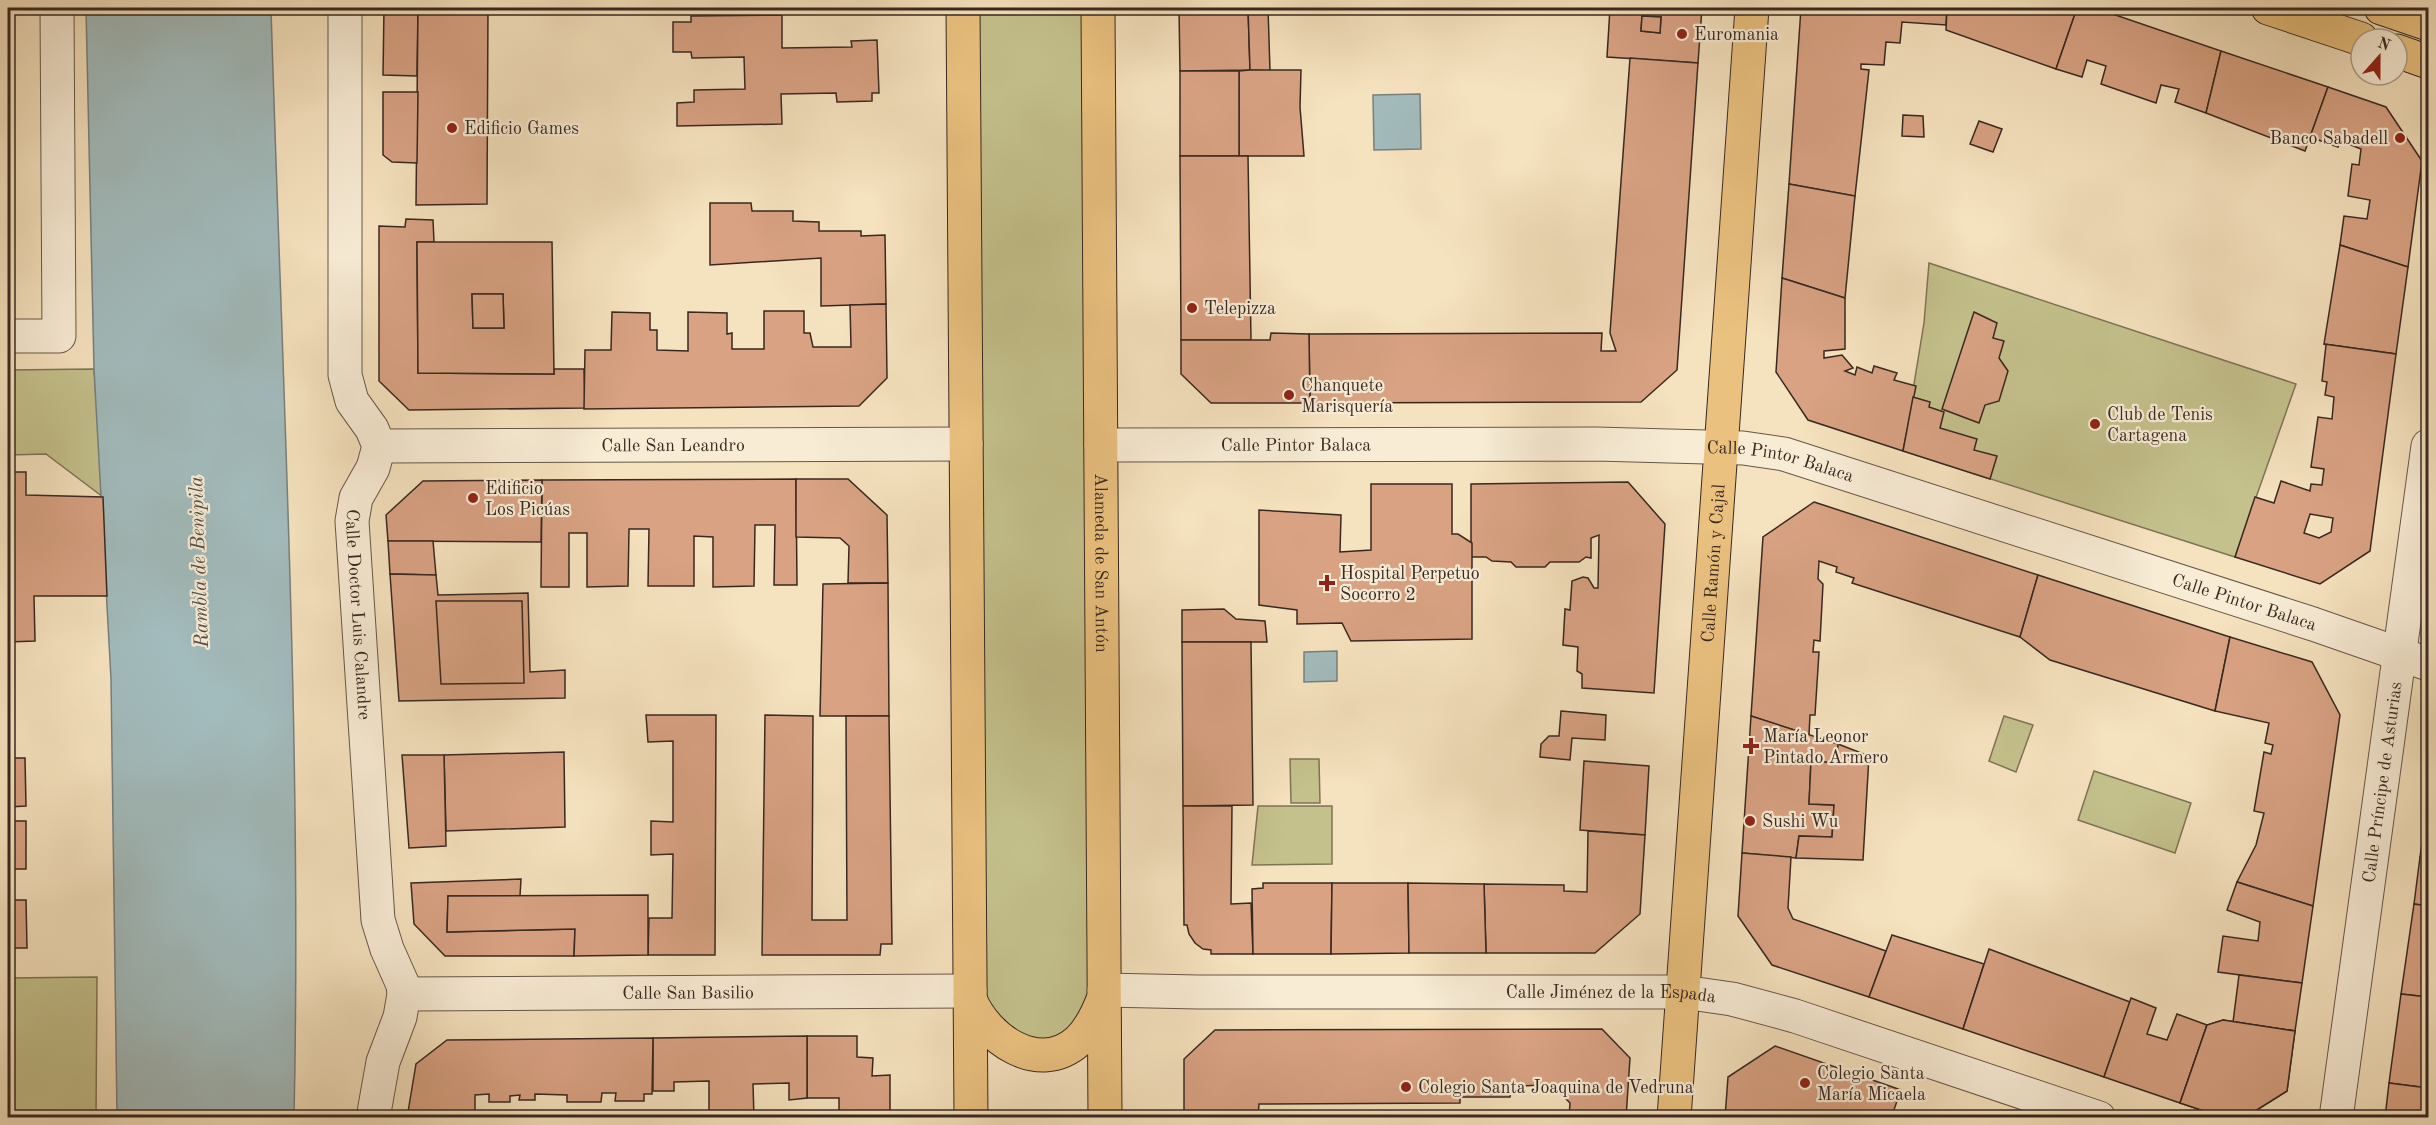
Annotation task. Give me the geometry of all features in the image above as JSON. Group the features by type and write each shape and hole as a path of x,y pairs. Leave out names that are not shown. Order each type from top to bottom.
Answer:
{"main road":[{"path":"963,8 970,1118"},
{"name":"Alameda de San Antón","path":"1098,8 1105,1118"},
{"name":"Calle Ramón y Cajal","path":"1674,1118 1752,8"},
{"path":"2268,8 2349,35"},
{"path":"2381,8 2428,24"},
{"path":"2409,55 2428,62"},
{"path":"970,995 981,1020 1000,1040 1012,1048 1040,1055 1055,1053 1078,1041 1091,1024 1104,993"}],"street":[{"path":"8,336 59,336 57,8"},
{"path":"345,8 345,375 352,401 372,429 379,446"},
{"name":"Calle San Leandro","path":"379,446 966,444"},
{"name":"Calle Pintor Balaca","path":"1101,445 1596,444 1722,447 1784,454 2414,659"},
{"name":"Calle Doctor Luis Calandre","path":"379,446 373,468 356,498 352,521 378,920 387,949 403,985 404,994"},
{"name":"Calle Príncipe de Asturias","path":"2336,1118 2414,659 2428,446"},
{"name":"Calle Jiménez de la Espada","path":"1104,993 1683,992 1732,999 1795,1016 2099,1118"},
{"path":"373,1118 383,1062 400,1017 404,994"},
{"name":"Calle San Basilio","path":"404,994 970,995"}],"shaded area":[{"path":"963,8 1098,8 1104,996 1055,1053 981,1020"},
{"name":"Club de Tenis Cartagena","path":"1929,263 2296,384 2235,557 1903,451 1924,323"},
{"path":"94,369 103,497 46,454 8,455 8,370"},
{"path":"2004,716 2033,725 2016,772 1989,761"},
{"path":"1290,759 1319,759 1320,803 1291,803"},
{"path":"2094,771 2191,803 2175,853 2078,820"},
{"path":"1258,806 1332,806 1332,864 1252,865"},
{"path":"97,977 96,1117 8,1117 8,978"}],"water":[{"name":"Rambla de Benipila","path":"86,8 271,8 293,701 296,979 294,1117 117,1117 111,679 94,369"},
{"path":"1420,94 1421,149 1374,150 1373,95"},
{"path":"1337,651 1337,681 1304,682 1304,652"}],"building":[{"path":"384,8 418,8 417,76 383,75"},
{"name":"Edificio Games","path":"418,8 488,8 487,204 416,205"},
{"path":"1179,8 1248,8 1250,70 1180,71"},
{"path":"1248,8 1268,8 1270,71 1250,70"},
{"path":"1610,8 1702,8 1698,63 1607,57","holes":["1642,16 1661,17 1660,33 1641,31"]},
{"path":"1801,8 1947,8 1946,25 1902,22 1900,43 1886,42 1884,65 1861,64 1861,69 1869,70 1855,196 1789,184"},
{"path":"1947,8 2077,8 2056,69 1946,30"},
{"path":"2077,8 2095,8 2221,51 2206,113 2175,102 2179,89 2161,85 2156,103 2101,84 2106,66 2087,60 2082,77 2056,69"},
{"path":"782,15 782,48 852,47 851,41 877,40 879,93 872,93 872,101 837,102 836,93 781,94 782,124 677,126 677,103 694,102 694,90 745,89 744,57 692,58 691,52 673,52 673,22 691,22 691,16"},
{"path":"1642,16 1661,17 1660,33 1641,31"},
{"path":"2221,51 2328,87 2305,151 2206,113"},
{"path":"1630,58 1698,63 1677,370 1641,402 1310,403 1309,334 1602,333 1601,351 1616,351 1610,333"},
{"path":"1301,70 1300,107 1304,156 1239,156 1239,71"},
{"path":"1180,71 1239,71 1239,156 1180,156"},
{"path":"2328,87 2386,107 2422,161 2408,267 2340,245 2344,216 2367,219 2370,200 2348,196 2352,164 2359,165 2361,149 2341,141 2338,147 2310,137"},
{"path":"383,92 418,92 417,163 392,162 383,155"},
{"path":"1903,115 1923,116 1924,137 1902,136"},
{"path":"1979,121 2002,129 1993,152 1970,144"},
{"path":"1180,156 1248,156 1251,340 1181,340"},
{"path":"1789,184 1855,196 1845,298 1782,278"},
{"path":"710,203 751,203 752,211 793,211 793,221 819,222 819,231 861,231 861,236 885,235 886,304 821,306 821,258 710,265"},
{"path":"406,219 433,220 434,242 417,242 418,373 554,374 554,369 584,369 585,408 409,410 379,381 379,226 405,227"},
{"path":"417,242 552,242 554,374 418,373","holes":["472,294 503,294 504,328 473,328"]},
{"path":"2340,245 2408,267 2396,354 2324,344"},
{"path":"1782,278 1845,298 1845,349 1824,351 1824,358 1842,355 1853,368 1845,371 1855,375 1857,367 1872,373 1874,366 1897,373 1894,380 1916,386 1903,451 1808,420 1776,372"},
{"path":"472,294 503,294 504,328 473,328"},
{"path":"886,304 887,378 859,406 584,409 585,350 611,350 612,312 650,313 650,330 657,330 657,350 688,351 688,312 727,313 727,334 732,333 732,349 764,349 764,311 804,311 804,333 810,333 813,347 851,347 850,305"},
{"path":"1974,312 1997,323 1993,338 2004,341 1999,358 2008,371 1999,401 1985,405 1979,423 1942,409"},
{"path":"1271,333 1309,334 1310,403 1211,403 1181,374 1181,340 1270,340"},
{"path":"2324,344 2396,354 2370,551 2320,584 2235,557 2255,497 2274,503 2281,481 2310,491 2311,484 2322,485 2324,469 2311,467 2318,417 2332,419 2334,397 2325,395 2327,382 2322,381 2326,345","holes":["2310,514 2333,518 2331,532 2319,538 2304,533"]},
{"path":"1913,397 1930,402 1929,407 1944,412 1940,428 1977,439 1974,450 1997,456 1990,479 1903,451"},
{"path":"8,472 26,472 26,495 103,497 107,596 34,596 35,641 8,642"},
{"path":"796,479 797,585 774,585 775,525 755,525 754,586 713,587 713,537 694,536 694,586 648,586 649,529 629,529 628,586 587,587 587,533 569,533 569,587 541,587 542,480"},
{"path":"796,479 848,479 887,515 888,583 848,583 849,546 840,538 796,537"},
{"name":"Edificio Los Picúas","path":"542,480 541,542 388,541 386,515 423,481"},
{"path":"1628,482 1665,524 1654,693 1582,688 1582,674 1577,671 1578,647 1563,645 1565,609 1570,610 1572,581 1583,577 1588,578 1594,588 1598,588 1599,535 1591,538 1591,558 1586,557 1579,562 1550,562 1545,567 1516,567 1511,562 1492,561 1486,557 1471,557 1471,484"},
{"path":"1371,484 1452,484 1452,534 1458,534 1472,543 1472,639 1351,641 1342,623 1297,624 1297,610 1259,605 1259,510 1341,515 1340,552 1371,550"},
{"path":"1814,502 2038,575 2020,637 1852,583 1854,578 1836,572 1837,567 1819,561 1818,579 1823,584 1820,641 1814,640 1813,652 1819,652 1815,715 1810,715 1809,735 1751,716 1763,537"},
{"path":"388,541 433,541 436,575 390,574"},
{"path":"390,574 436,575 438,595 528,593 530,672 565,670 565,698 399,701"},
{"path":"2038,575 2230,637 2215,711 2050,660 2020,637"},
{"path":"888,583 889,716 820,716 823,584"},
{"path":"436,601 522,601 524,683 441,684"},
{"path":"1224,609 1236,619 1265,621 1267,642 1182,642 1182,610"},
{"path":"2230,637 2312,662 2340,715 2313,906 2237,882 2256,845 2264,813 2254,811 2264,752 2271,754 2273,745 2265,743 2269,723 2215,711"},
{"path":"1182,642 1251,642 1253,805 1183,806"},
{"path":"1561,711 1606,715 1605,740 1572,738 1570,760 1540,757 1541,744 1549,736 1559,736"},
{"path":"646,715 716,715 715,955 648,955 649,918 672,918 673,854 651,855 651,821 673,822 673,741 648,742"},
{"path":"765,715 813,716 812,920 847,920 846,716 889,716 892,944 881,944 880,955 762,955"},
{"path":"1751,716 1838,744 1837,763 1811,761 1809,804 1834,805 1832,837 1799,836 1796,858 1742,853"},
{"path":"1838,744 1869,756 1863,860 1796,858 1799,836 1832,837 1834,805 1809,804 1811,761 1837,763"},
{"path":"564,752 565,827 446,831 444,755"},
{"path":"402,755 444,755 446,846 409,848"},
{"path":"8,758 25,758 26,806 8,807"},
{"path":"1584,761 1649,766 1645,835 1580,830"},
{"path":"2428,798 2428,858 2420,857"},
{"path":"1183,806 1232,806 1231,904 1251,903 1253,954 1211,954 1211,950 1203,949 1195,943 1189,934 1187,925 1184,925"},
{"path":"8,821 26,821 26,869 8,869"},
{"path":"1588,831 1645,835 1640,914 1595,953 1486,953 1484,884 1564,885 1564,891 1587,892"},
{"path":"1742,853 1791,857 1788,908 1793,919 1886,951 1869,997 1772,965 1738,916"},
{"path":"2420,857 2428,858 2428,906 2414,904"},
{"path":"521,879 520,896 448,896 447,932 575,929 574,956 445,956 414,924 411,883"},
{"path":"2237,882 2313,906 2302,983 2218,972 2223,936 2258,941 2260,922 2227,910"},
{"path":"1263,883 1332,883 1331,954 1253,954 1252,889 1263,888"},
{"path":"1332,883 1408,883 1409,953 1331,954"},
{"path":"1408,883 1484,884 1486,953 1409,953"},
{"path":"648,895 648,955 574,956 575,929 447,932 448,896"},
{"path":"8,900 26,900 27,948 8,948"},
{"path":"2414,904 2428,906 2428,997 2401,994"},
{"path":"1892,935 1984,964 1963,1029 1869,997"},
{"path":"1989,949 2130,1002 2104,1077 1963,1029"},
{"path":"2239,975 2302,983 2295,1031 2233,1022"},
{"path":"2401,994 2428,997 2428,1088 2389,1083"},
{"path":"2131,998 2156,1008 2147,1034 2167,1040 2177,1014 2207,1025 2180,1103 2104,1077"},
{"path":"2223,1020 2295,1031 2287,1091 2244,1118 2225,1118 2180,1103 2207,1025","holes":["2240,1045 2254,1066 2228,1080 2215,1060"]},
{"path":"2223,1020 2295,1031 2287,1091 2244,1118 2225,1118 2180,1103 2207,1025"},
{"name":"Colegio Santa Joaquina de Vedruna","path":"1602,1029 1630,1058 1626,1118 1569,1118 1570,1103 1552,1085 1511,1086 1510,1097 1460,1097 1460,1103 1259,1104 1258,1116 1184,1115 1184,1059 1215,1030"},
{"path":"807,1036 857,1036 857,1057 873,1058 872,1076 890,1075 890,1118 839,1118 839,1098 807,1098"},
{"path":"807,1036 807,1098 789,1100 789,1083 753,1084 754,1118 709,1118 709,1081 674,1082 674,1091 653,1091 653,1038"},
{"path":"653,1038 652,1094 644,1094 644,1101 615,1101 616,1093 602,1093 601,1102 567,1102 567,1095 535,1094 535,1100 519,1100 520,1095 510,1096 510,1102 489,1102 489,1094 475,1095 475,1118 407,1118 416,1064 447,1040"},
{"name":"Colegio Santa María Micaela","path":"1775,1046 1901,1090 1891,1118 1725,1118 1728,1077"},
{"path":"2389,1083 2428,1088 2428,1118 2385,1118"}],"place":[{"name":"Euromania","path":"1682,34"},
{"name":"Edificio Games","path":"452,128"},
{"name":"Banco Sabadell","path":"2400,138"},
{"name":"Telepizza","path":"1192,308"},
{"name":"Chanquete Marisquería","path":"1289,395"},
{"name":"Club de Tenis Cartagena","path":"2095,424"},
{"name":"Edificio Los Picúas","path":"473,498"},
{"name":"Hospital Perpetuo Socorro 2","path":"1327,583"},
{"name":"María Leonor Pintado Armero","path":"1751,746"},
{"name":"Sushi Wu","path":"1750,821"},
{"name":"Colegio Santa María Micaela","path":"1805,1083"},
{"name":"Colegio Santa Joaquina de Vedruna","path":"1406,1087"}]}
